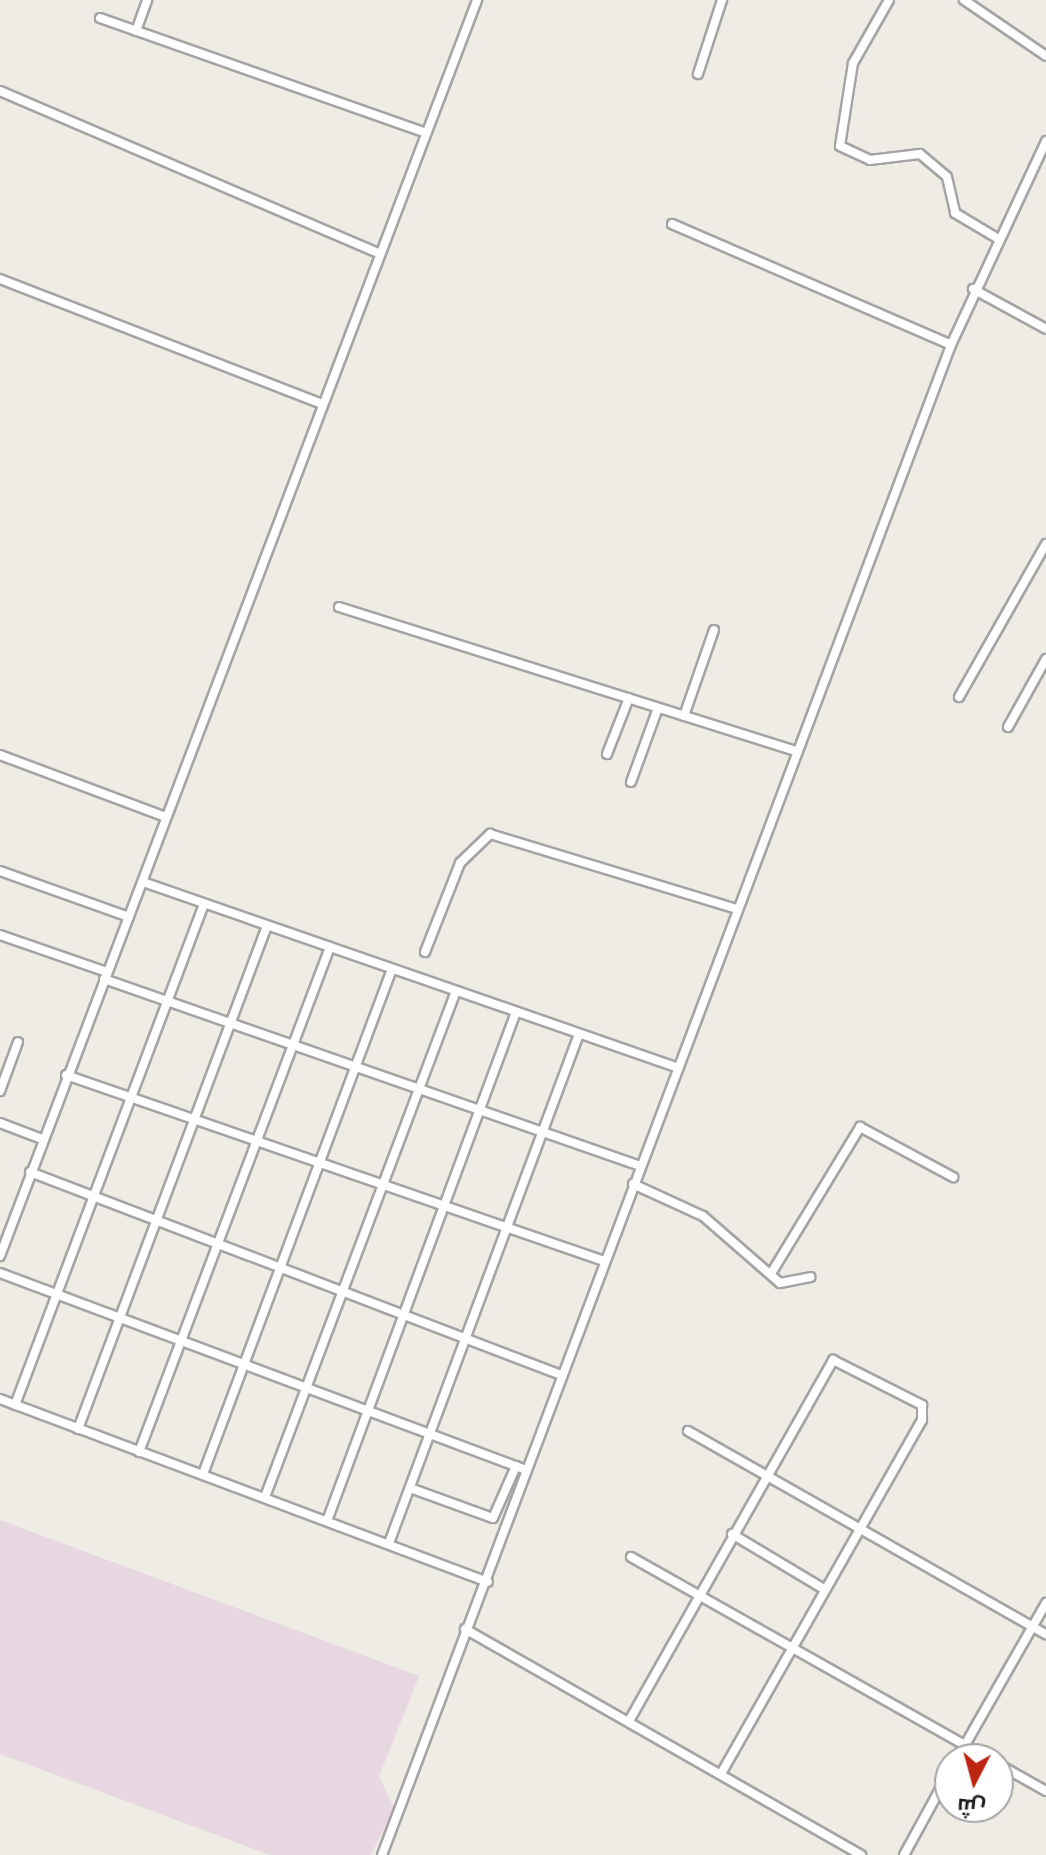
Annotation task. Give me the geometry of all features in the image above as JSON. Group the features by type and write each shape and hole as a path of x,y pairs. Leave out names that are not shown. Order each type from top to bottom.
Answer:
{"street":[{"path":"136,31 147,0"},
{"path":"0,1256 66,1075 143,882 477,0"},
{"path":"698,74 722,0"},
{"path":"889,0 853,63 840,146 870,160 920,154 947,177 955,213 997,238"},
{"path":"964,0 1046,56"},
{"path":"100,18 426,133"},
{"path":"0,91 380,254"},
{"path":"382,1855 465,1629 488,1582 526,1470 676,1067 951,345 973,289 1046,141"},
{"path":"672,224 951,345"},
{"path":"0,279 322,404"},
{"path":"973,289 1046,329"},
{"path":"959,697 1044,550"},
{"path":"339,607 798,752"},
{"path":"684,716 714,630"},
{"path":"1008,727 1046,659"},
{"path":"607,754 629,698"},
{"path":"631,782 658,708"},
{"path":"0,755 166,817"},
{"path":"425,952 460,863 490,834 737,909"},
{"path":"0,871 129,917"},
{"path":"143,882 676,1067"},
{"path":"15,1405 204,904"},
{"path":"78,1429 267,926"},
{"path":"0,935 167,1001 640,1166"},
{"path":"139,1452 330,947"},
{"path":"203,1474 278,1266 392,969"},
{"path":"265,1497 456,991"},
{"path":"327,1521 402,1312 516,1012"},
{"path":"389,1543 545,1133 579,1034"},
{"path":"0,1091 18,1042"},
{"path":"66,1075 604,1261"},
{"path":"0,1123 42,1139"},
{"path":"772,1272 860,1127 953,1177"},
{"path":"30,1172 343,1289 561,1375"},
{"path":"633,1184 693,1210 785,1285 810,1277"},
{"path":"0,1273 526,1470"},
{"path":"629,1721 765,1475 833,1360 922,1405 922,1420 721,1774"},
{"path":"0,1399 488,1582"},
{"path":"688,1431 1046,1634"},
{"path":"410,1488 493,1518 516,1466"},
{"path":"732,1534 824,1589"},
{"path":"631,1557 960,1743"},
{"path":"965,1743 1046,1603"},
{"path":"465,1629 861,1855"},
{"path":"1014,1773 1046,1791"},
{"path":"904,1855 934,1800"}],"shaded area":[{"path":"0,1520 419,1676 379,1776 394,1808 371,1855 270,1855 0,1754"}]}
